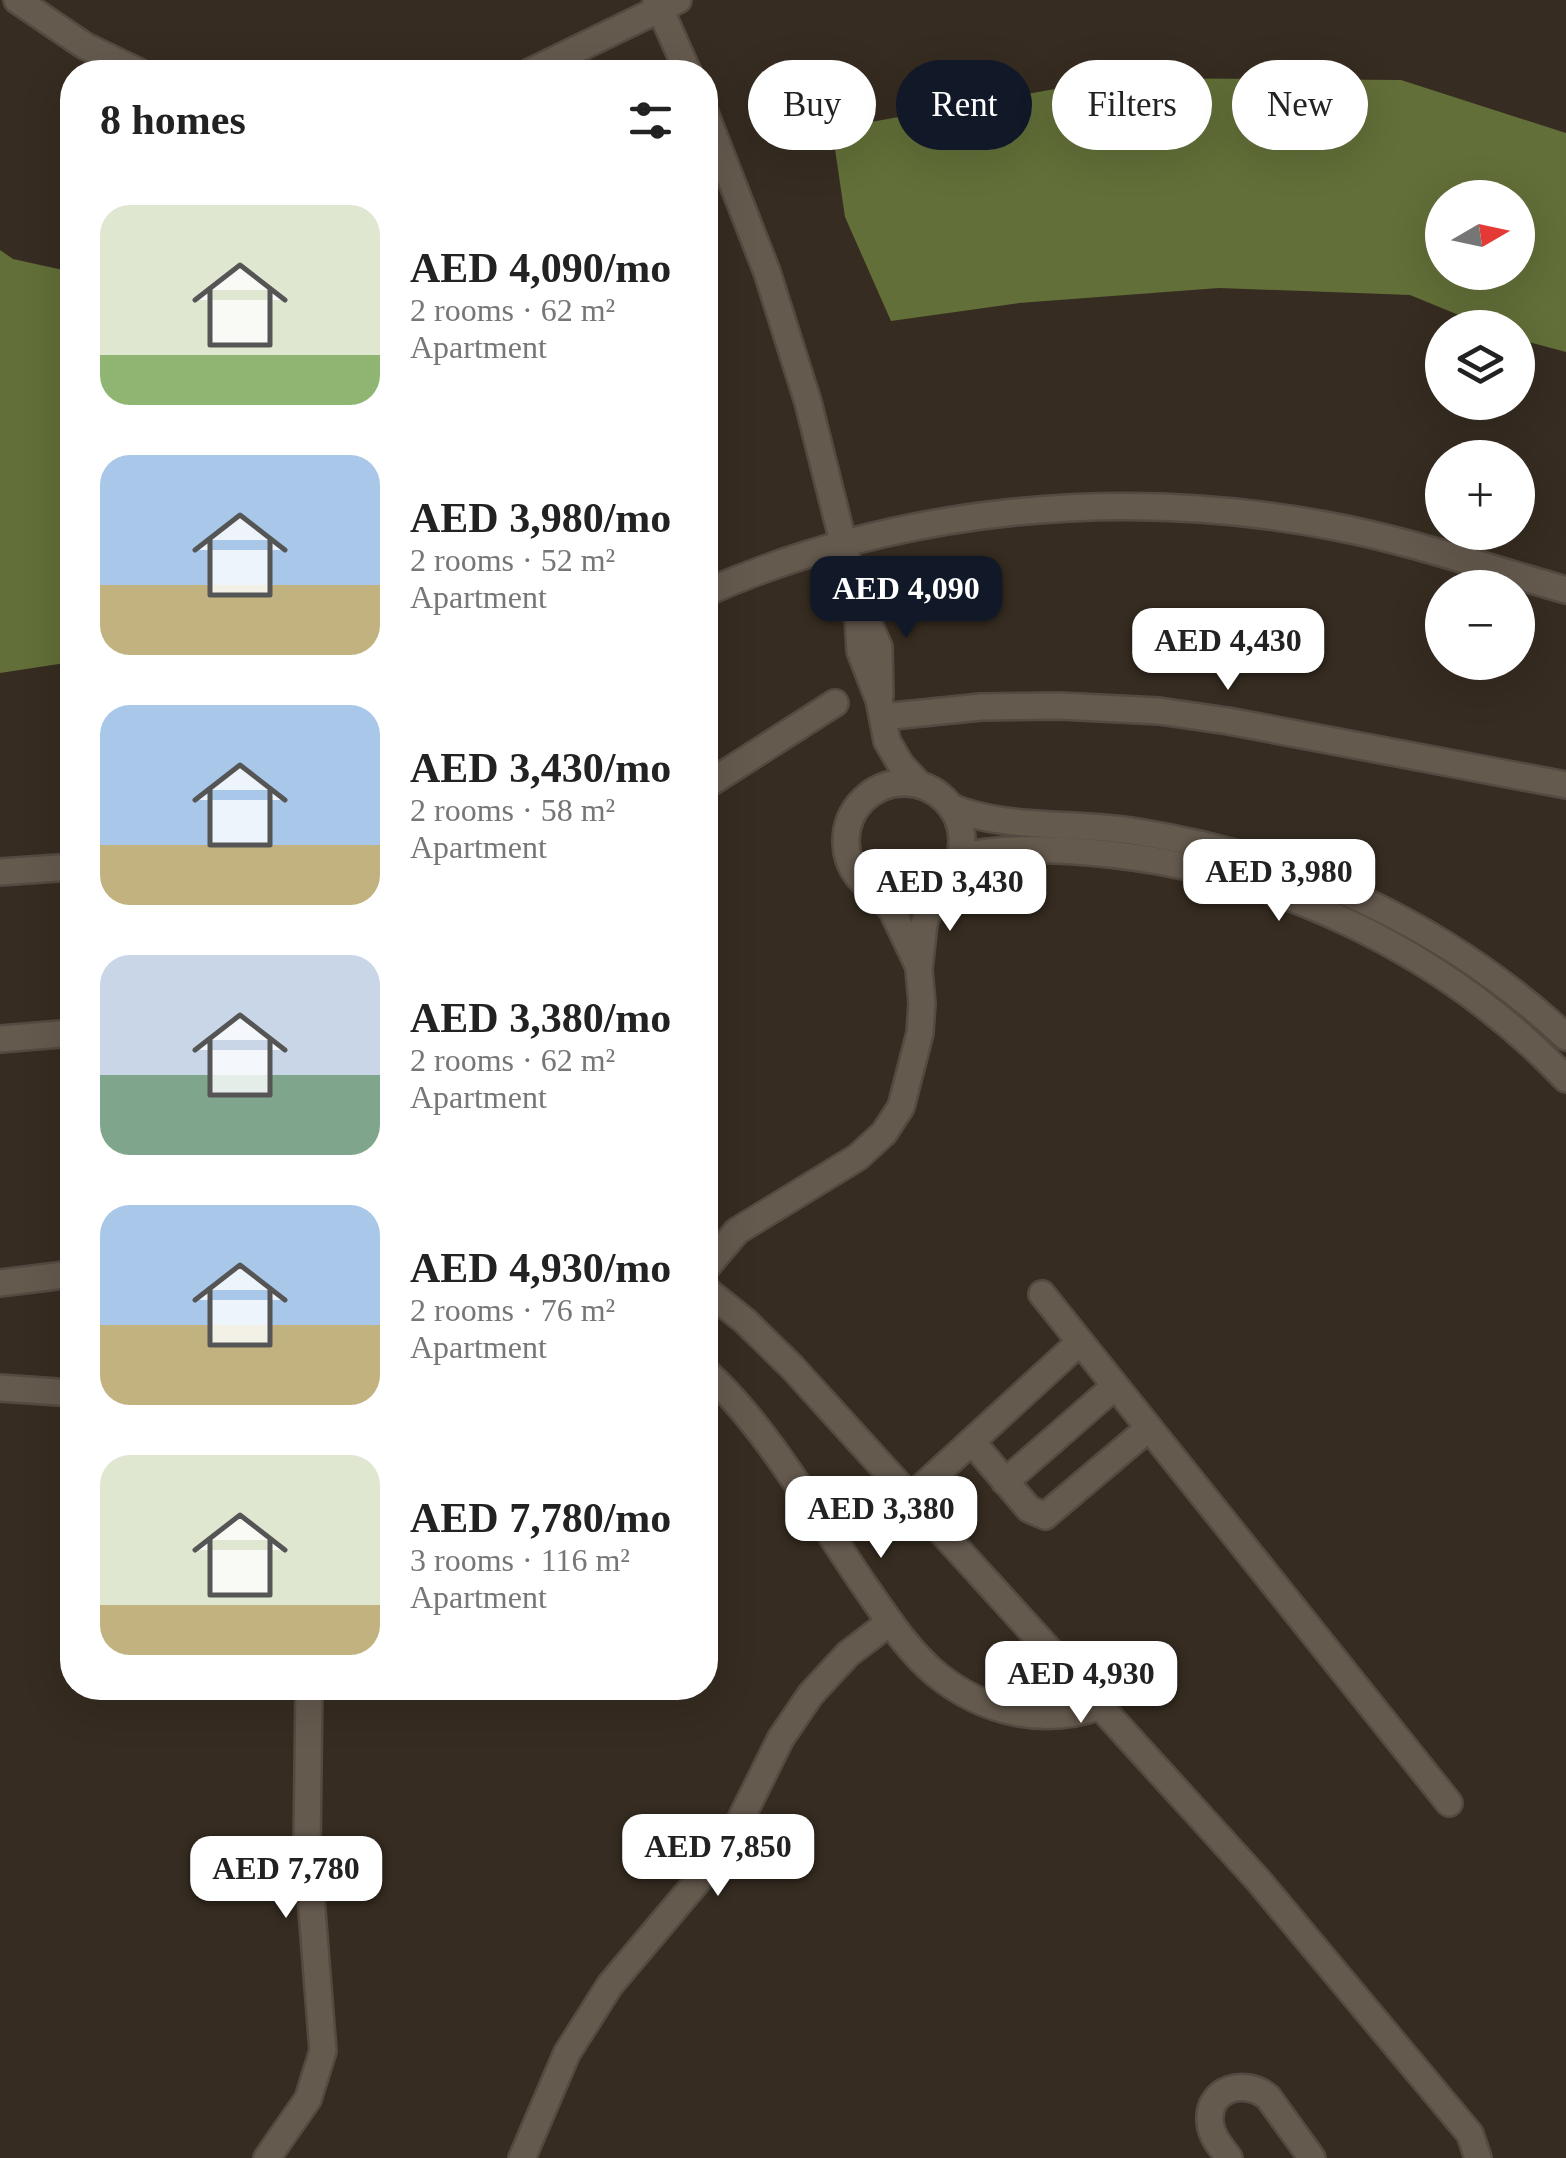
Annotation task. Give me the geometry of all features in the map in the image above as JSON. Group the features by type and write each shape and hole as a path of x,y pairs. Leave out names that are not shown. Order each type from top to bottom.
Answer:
{"street":[{"path":"18,0 84,46 114,60"},
{"path":"553,60 665,3 684,60"},
{"path":"718,144 767,272 808,402 857,598 860,651 901,765 920,785"},
{"path":"718,587 751,572 843,543 943,521 1104,508 1197,510 1333,526 1566,590"},
{"path":"718,778 835,703"},
{"path":"883,719 1001,707 1159,711 1228,720 1566,786"},
{"path":"883,719 882,768 870,794 853,813 846,838 847,851 857,874 892,910 920,970"},
{"path":"870,794 894,784 920,785 951,807 986,818 1168,836 1297,871 1366,901 1455,950 1514,991 1566,1037"},
{"path":"718,1254 737,1231 858,1157 884,1133 901,1106 912,1073 922,1003 924,924 937,888 959,857 960,831 951,807"},
{"path":"959,857 1012,849 1110,854 1200,870 1278,894 1349,924 1440,974 1495,1014 1566,1078"},
{"path":"0,872 60,868"},
{"path":"876,892 888,897 914,898 937,888"},
{"path":"0,1039 60,1034"},
{"path":"0,1283 60,1276"},
{"path":"1042,1294 1450,1803"},
{"path":"718,1300 768,1342 1326,1957 1470,2134 1478,2158"},
{"path":"910,1498 1080,1342"},
{"path":"718,1386 754,1426 890,1622 935,1673 984,1702 1022,1714 1049,1718 1076,1715 1100,1706"},
{"path":"1005,1482 1115,1386"},
{"path":"0,1388 60,1392"},
{"path":"972,1442 1033,1514 1044,1516 1149,1428"},
{"path":"522,2158 567,2054 610,1985 728,1846 781,1738 811,1694 848,1654 890,1622"},
{"path":"267,2158 308,2099 322,2051 307,1847 309,1700"},
{"path":"1228,2158 1215,2138 1209,2118 1222,2093 1241,2086 1260,2090 1268,2097 1312,2158"}],"shaded area":[{"path":"1212,79 1232,79 1232,150 1368,150 1368,80 1401,80 1566,133 1566,352 1535,344 1535,310 1447,310 1410,295 1219,288 1019,303 891,321 845,217 835,150 876,150 876,121 896,118 896,150 1032,150 1032,93 1052,89 1052,150 1212,150"},
{"path":"0,250 13,259 60,269 60,664 0,673"}]}
